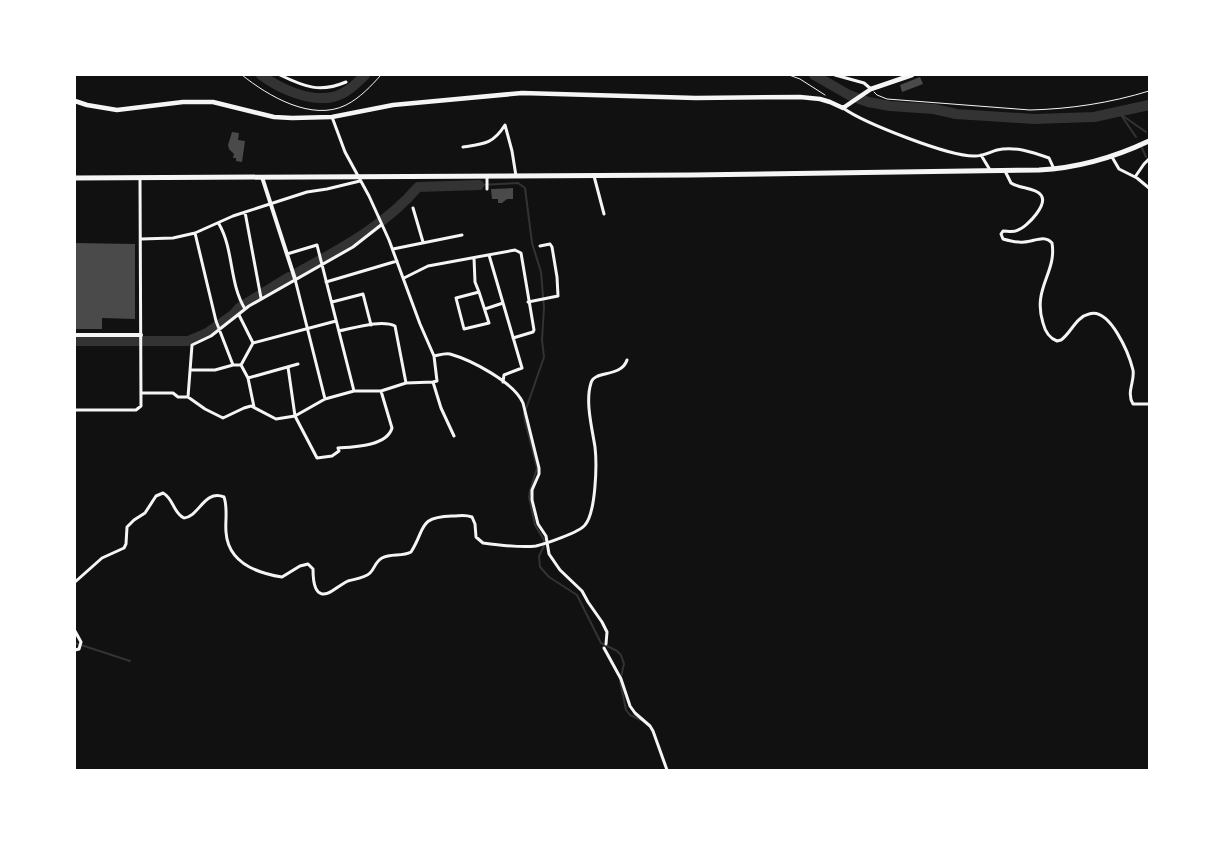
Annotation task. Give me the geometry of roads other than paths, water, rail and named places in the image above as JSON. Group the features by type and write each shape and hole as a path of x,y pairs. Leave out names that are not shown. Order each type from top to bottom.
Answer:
{"highway":[{"path":"75,178 487,179 516,176 1006,171 1055,169 1090,164 1112,157 1149,139"}],"main road":[{"path":"75,101 116,110 173,103 206,102 228,105 283,118 332,117 416,102 522,93 696,98 800,97 820,99 843,108 869,91 912,75"}],"street":[{"path":"280,75 314,88 326,89 346,82"},
{"path":"836,75 864,84 869,91"},
{"path":"843,108 871,123 936,147 967,156 1018,148 1049,158 1055,169"},
{"path":"142,393 173,393 178,397 188,397 205,409 223,418 244,408 254,407 276,418 294,416 325,399 354,391 381,391 406,383 433,382 437,380 434,356 420,324 393,249 369,196 358,179 345,152 332,117"},
{"path":"463,147 487,143 498,136 505,125 516,176"},
{"path":"981,155 990,171"},
{"path":"1112,157 1119,169 1135,177 1149,188"},
{"path":"1135,177 1149,159"},
{"path":"1006,171 1011,183 1038,192 1042,198 1042,206 1024,227 1013,232 1003,231 1001,234 1003,239 1010,241 1028,242 1044,238 1052,243 1049,271 1042,287 1039,301 1041,318 1048,336 1057,341 1061,340 1083,316 1093,313 1104,316 1118,336 1133,372 1130,392 1133,404 1149,404"},
{"path":"594,175 604,214"},
{"path":"262,177 295,279 325,399"},
{"path":"75,410 136,410 141,406 140,178"},
{"path":"141,239 173,238 195,234 245,212 306,192 327,189 358,179"},
{"path":"487,179 487,188"},
{"path":"413,208 423,242"},
{"path":"245,212 261,298"},
{"path":"219,224 227,246 237,293 245,309"},
{"path":"188,397 192,345 210,336 261,298 295,279 321,261 353,247 381,224"},
{"path":"195,234 217,324 233,365"},
{"path":"393,249 462,235"},
{"path":"528,302 558,296 552,247 550,244 540,246"},
{"path":"287,254 317,245 354,391"},
{"path":"404,278 428,266 515,250 520,253 534,330 533,332 513,338"},
{"path":"489,255 522,368 504,375 503,382"},
{"path":"474,258 475,282 479,292 485,309 489,323 464,328 456,298 479,292"},
{"path":"326,282 397,261"},
{"path":"332,302 363,294 371,325"},
{"path":"485,309 503,303"},
{"path":"239,315 252,342"},
{"path":"252,342 336,321"},
{"path":"339,331 371,325 390,324 397,328 406,383"},
{"path":"75,335 141,337"},
{"path":"241,365 252,342"},
{"path":"434,356 448,354 484,369 520,395 539,468 538,478 532,490 532,500 537,520 548,541 549,554 560,570 579,587 602,622 606,632 606,644"},
{"path":"75,582 102,558 124,548 127,527 145,512 156,496 163,493 170,499 178,514 184,518 190,516 208,499 218,495 224,497 228,545 238,559 250,568 282,577 300,566 308,564 313,569 315,589 323,594 331,592 346,582 367,576 381,558 411,552 423,526 430,520 440,516 463,514 472,517 476,537 483,542 531,546 578,531 587,522 592,505 596,459 590,409 590,383 594,378 618,371 625,365 627,360"},
{"path":"248,378 298,364"},
{"path":"191,370 220,370 233,365 241,365"},
{"path":"241,365 248,378 254,407"},
{"path":"288,367 294,416 317,458 332,456 339,451 338,448 383,440 391,434 392,428 381,391"},
{"path":"433,382 454,436"},
{"path":"75,631 81,642 79,649 75,650"},
{"path":"604,648 610,662 617,670 630,706 653,731 667,770"}],"waterway":[{"path":"261,75 295,93 314,98 333,97 342,94 365,75"},
{"path":"814,75 849,95 868,102 890,106 934,109 956,114 1034,119 1094,117 1149,105"},
{"path":"1116,113 1121,115 1136,137"},
{"path":"1123,116 1146,132"},
{"path":"1142,148 1146,157"},
{"path":"479,185 518,183 525,188 532,243 541,272 544,308 542,340 544,357 526,409"},
{"path":"297,273 377,225 418,187 479,185"},
{"path":"75,341 188,341 207,333 234,314 239,308 289,277"},
{"path":"524,413 537,468 529,497 535,525 544,540 544,546 539,556 540,567 549,577 577,595 601,643 621,655 624,664 620,681 626,710 630,715 641,720"},
{"path":"75,643 130,661"}]}
